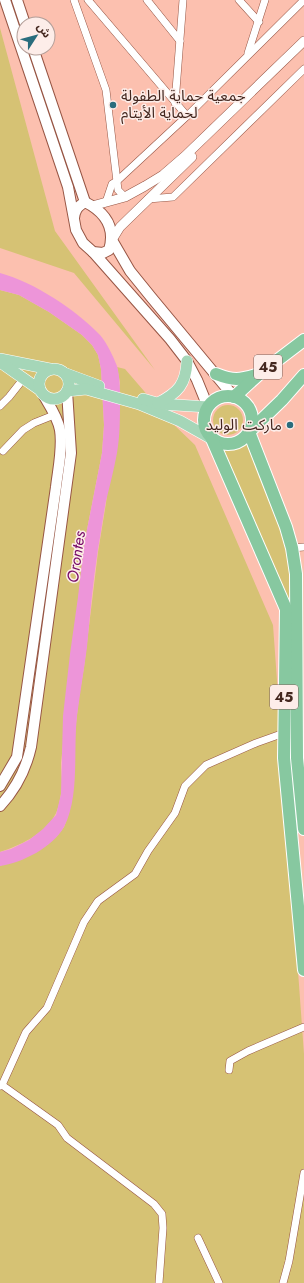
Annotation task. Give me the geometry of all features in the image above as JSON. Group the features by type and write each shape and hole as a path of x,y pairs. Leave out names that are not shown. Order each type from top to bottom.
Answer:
{"highway":[{"name":"45","path":"234,397 258,375 304,340"},
{"path":"216,374 229,379 240,379 258,375"},
{"name":"45","path":"304,375 282,400 249,432 286,527 298,547 296,608 304,829"},
{"path":"222,397 234,397 245,404 251,414 252,420 249,432 241,441 230,445 218,443 212,439 205,430 204,418 208,407 217,399 222,397"},
{"name":"45","path":"212,439 296,608 284,733 284,758 304,970"}],"main road":[{"path":"0,360 50,369 58,369 86,386 135,400 208,407 197,380 187,361 170,339 93,252 83,243 76,230 68,187 5,0"},
{"path":"17,0 22,16"},
{"path":"36,56 89,204 101,213 107,222 112,240 130,271 234,397"},
{"path":"74,218 75,210 78,206 89,204"},
{"path":"93,252 103,253 109,250 112,240"},
{"path":"0,360 42,393 55,399 62,396 67,391 86,386"},
{"path":"158,403 176,391 183,383 187,361"},
{"path":"0,786 17,757 56,487 60,448 60,430 42,393 39,378 44,372 50,369"},
{"path":"0,806 19,780 28,761 31,747 71,453 67,391 69,383 64,373"},
{"path":"135,400 180,421 212,439"}],"street":[{"path":"74,0 106,90 118,190 125,197"},
{"path":"88,0 187,116"},
{"path":"147,0 180,41"},
{"path":"175,103 183,0"},
{"path":"238,0 259,22"},
{"path":"248,55 265,0"},
{"path":"106,202 112,184 187,116 304,0"},
{"path":"89,204 106,202 125,197 163,175 185,156 304,41"},
{"path":"112,240 120,227 148,199 304,49"},
{"path":"148,199 173,198 304,69"},
{"path":"0,406 24,378"},
{"path":"3,451 23,430 34,423 54,415"},
{"path":"159,1283 163,1228 162,1214 154,1204 67,1138 58,1125 1,1085 26,1032 47,1008 84,922 98,901 135,874 148,850 175,813 185,786 206,765 256,743 284,733"},
{"path":"229,1070 230,1061 248,1051 304,1027"},
{"path":"283,1283 289,1261 304,1173"},
{"path":"198,1238 218,1283"}],"shaded area":[{"path":"0,28 55,231 155,370 74,273 0,248"},
{"name":"Orontes","path":"0,273 27,283 54,298 79,316 100,335 112,354 117,366 119,379 120,427 115,465 106,501 93,586 87,647 77,716 74,787 69,815 59,834 45,847 27,858 0,866 0,852 11,849 29,840 43,829 56,815 61,794 63,716 70,654 84,545 102,453 104,425 101,369 98,355 92,345 82,335 49,312 19,295 0,290"},
{"path":"0,290 19,295 49,312 82,335 92,345 98,355 101,369 104,425 102,453 84,545 61,763 62,786 59,805 51,822 45,828 23,843 0,852"},
{"path":"117,367 125,369 169,420 195,445 273,625 304,1054 304,1283 0,1283 0,866 56,837 64,827 69,813 74,775 75,732 79,697 106,503 120,383"},
{"path":"228,405 239,409 243,420 239,431 228,435 217,431 213,420 217,409"},
{"path":"246,440 279,523 289,560 292,604 289,604 220,445 233,445"}],"place":[{"name":"جمعية حماية الطفولة لحماية الأيتام","path":"113,105"},
{"name":"ماركت الوليد","path":"290,425"}]}
